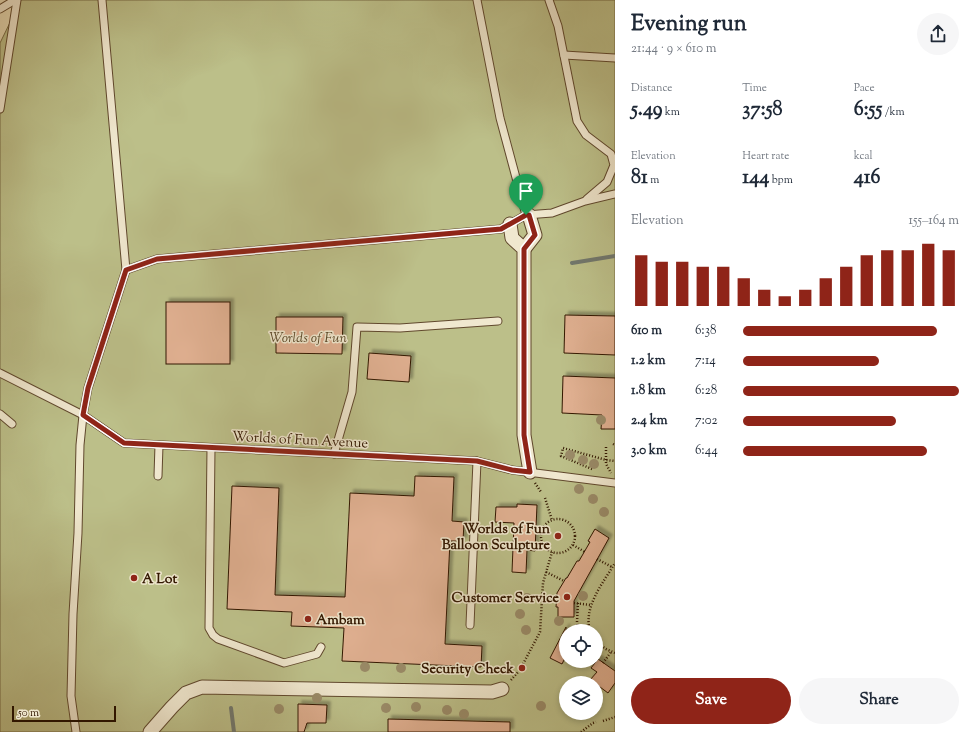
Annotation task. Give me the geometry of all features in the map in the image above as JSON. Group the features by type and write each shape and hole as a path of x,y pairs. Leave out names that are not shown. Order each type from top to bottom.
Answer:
{"street":[{"path":"528,215 535,235 524,249 524,435 530,472"},
{"path":"510,224 512,238 524,249"},
{"path":"150,732 186,693 202,687 492,692 502,689"}],"lane":[{"path":"0,9 16,0"},
{"path":"0,109 16,0"},
{"path":"76,732 71,696 80,445 83,415 88,388 126,270 102,0"},
{"path":"477,0 500,118 528,215"},
{"path":"549,0 558,26 577,121 586,135 611,154 614,165 607,182 585,201"},
{"path":"564,55 615,58"},
{"path":"126,270 157,259 501,229 528,215 552,213 585,201 615,194"},
{"path":"334,454 352,392 357,327 400,328 498,321"},
{"name":"Worlds of Fun Avenue","path":"0,373 83,415 124,443 477,461 512,470 615,483"},
{"path":"0,414 12,424"},
{"path":"158,476 159,445"},
{"path":"211,448 209,628 213,635 218,638 284,663 317,654 320,647"},
{"path":"470,625 477,461"}],"path":[{"path":"606,446 606,460 608,468 613,475"},
{"path":"602,482 592,469 561,456 563,448 606,460 615,461"},
{"path":"545,498 552,520"},
{"path":"560,519 568,522 574,529 575,537 573,545 566,552 556,553 547,550 542,542 541,532 545,525 552,520 560,519"},
{"path":"573,545 585,552"},
{"path":"523,664 540,632 543,583 552,552"},
{"path":"597,559 613,567"},
{"path":"589,624 591,605 615,563"},
{"path":"546,572 564,582"},
{"path":"574,603 591,605"},
{"path":"577,624 578,603"},
{"path":"603,647 615,653"},
{"path":"603,663 611,652"},
{"path":"603,721 615,717"},
{"path":"582,732 596,722"}],"green space":[{"name":"Worlds of Fun","path":"21,0 615,0 615,732 0,732 0,43"}],"building":[{"path":"166,302 230,302 230,364 166,364"},
{"path":"565,315 615,316 615,355 564,353"},
{"path":"276,317 343,317 342,354 276,353"},
{"path":"369,353 411,356 409,382 367,379"},
{"path":"563,376 615,378 615,429 601,429 602,415 562,413"},
{"path":"415,476 454,477 452,521 464,522 463,541 450,541 445,644 482,646 481,667 342,661 344,628 291,626 292,612 227,609 232,486 279,488 275,595 345,597 350,493 414,496"},
{"path":"517,504 537,505 535,551 527,550 526,573 512,572 514,523 495,522 496,507 517,507"},
{"path":"595,529 609,538 574,601 574,617 558,617 558,607 556,607 557,593 577,561 579,561 590,542 588,541"},
{"path":"559,641 559,662 550,658"},
{"path":"603,663 615,671 615,683 608,693 603,689 603,676 594,676 597,672 591,668 603,668"},
{"path":"298,704 327,705 326,723 307,723 304,732 298,732"},
{"path":"388,719 510,722 510,732 388,732"}],"waterway":[{"path":"572,263 615,256"},
{"path":"231,708 234,732"}],"place":[{"name":"Worlds of Fun Balloon Sculpture","path":"558,536"},
{"name":"A Lot","path":"134,578"},
{"name":"Customer Service","path":"567,597"},
{"name":"Ambam","path":"308,619"},
{"name":"Security Check","path":"522,668"}],"route":[{"path":"526,215 529,215 535,235 524,249 524,435 530,472 512,470 477,461 124,443 83,415 88,388 126,270 157,259 501,229 526,215"}]}
